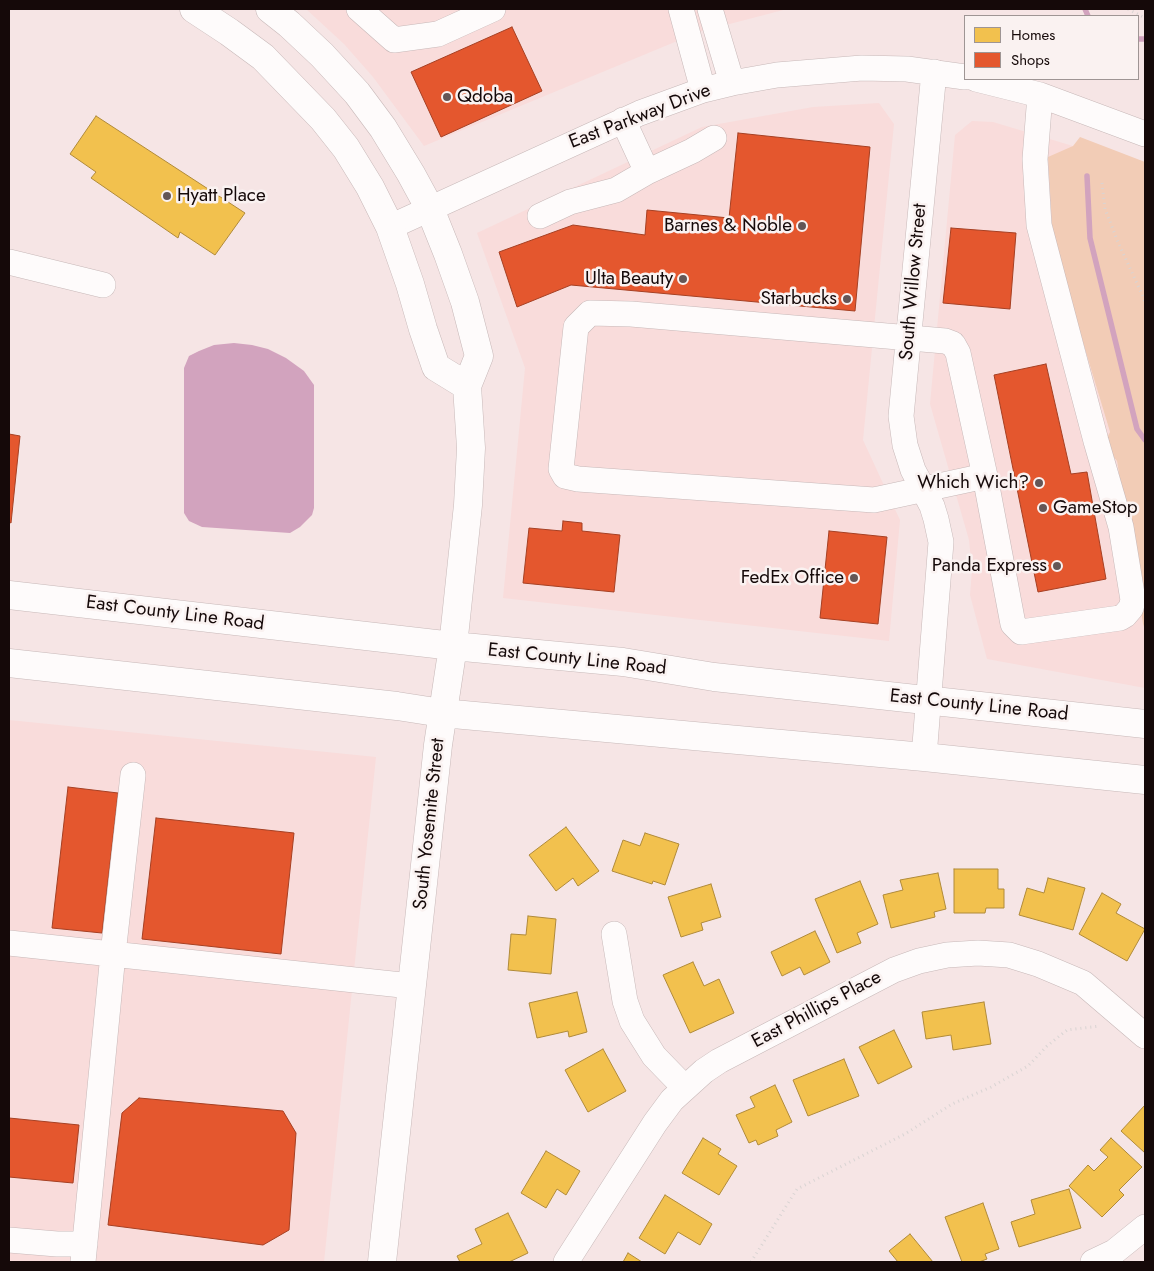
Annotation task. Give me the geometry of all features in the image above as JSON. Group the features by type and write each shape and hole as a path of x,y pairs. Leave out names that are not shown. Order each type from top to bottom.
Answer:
{"main road":[{"path":"194,9 229,32 263,58 323,119 346,148 370,187 390,227 436,367 467,386"},
{"name":"South Yosemite Street","path":"270,9 322,55 357,93 411,174 430,209 465,302 479,356 467,386 471,423 468,505 453,646 442,713 382,1262"},
{"name":"East County Line Road","path":"9,595 453,646 623,662 714,677 1145,724"},
{"path":"9,663 397,706 442,713 924,757 1145,780"}],"street":[{"path":"359,9 394,40 438,34 493,9"},
{"path":"680,9 703,90"},
{"path":"710,9 732,83"},
{"name":"East Parkway Drive","path":"390,227 623,120 703,90 777,74 834,69 893,68 964,77"},
{"name":"South Willow Street","path":"924,757 940,542 932,506 922,489 904,445 901,416 934,72"},
{"path":"980,80 1040,95 1145,134"},
{"path":"985,476 874,500 578,479 565,476 561,469 576,327 590,313 639,314 945,341 953,344 958,353 985,476 1013,624 1021,632 1120,618 1131,608 1133,600 1121,527 1096,441 1039,225 1035,159 1040,95"},
{"path":"623,120 647,172"},
{"path":"540,216 570,202 616,190 714,138"},
{"path":"9,262 103,285"},
{"path":"9,1240 57,1244 84,1253 113,954 133,775"},
{"path":"614,934 625,1001 632,1021 654,1056 685,1088"},
{"path":"9,943 411,986"},
{"name":"East Phillips Place","path":"566,1262 655,1122 672,1100 704,1071 894,970 919,961 947,955 978,953 1009,955 1038,964 1083,983 1137,1029"},
{"path":"1093,1262 1114,1252 1145,1227"}],"path":[{"path":"1128,9 1145,18"},
{"path":"1102,183 1105,209 1145,301"},
{"path":"751,1262 797,1189 905,1134 952,1104 1028,1066 1047,1046 1067,1030 1137,1029"}],"shaded area":[{"path":"306,9 787,9 699,32 424,146 373,77 344,44"},
{"path":"879,103 894,124 863,440 900,520 889,641 503,598 525,368 477,233 702,127 813,107"},
{"path":"972,121 993,122 1073,146 1053,243 1110,432 1103,445 1117,461 1145,630 1145,688 987,659 970,595 972,570 969,540 930,404 955,135"},
{"path":"1080,137 1145,162 1145,630 1117,461 1103,445 1110,432 1053,243 1048,157 1073,146"},
{"path":"234,343 268,349 286,358 304,371 314,385 314,508 312,515 300,527 290,533 202,527 189,521 184,513 184,368 189,356 199,351 214,345"},
{"path":"9,720 376,757 324,1262 9,1262"}],"building: Homes":[{"name":"Hyatt Place","path":"96,116 245,213 215,255 180,232 178,238 91,178 96,172 70,154"},
{"path":"566,827 599,871 578,886 573,878 556,891 529,855"},
{"path":"645,833 679,844 665,885 653,881 652,884 612,871 623,840 640,846"},
{"path":"954,869 998,869 998,889 1004,889 1004,908 986,908 985,913 954,913"},
{"path":"938,873 946,909 934,912 935,917 891,928 883,895 903,890 900,880"},
{"path":"1048,878 1085,888 1073,930 1019,915 1027,888 1044,893"},
{"path":"860,881 878,924 857,933 861,943 837,953 815,899"},
{"path":"711,884 721,917 701,923 703,930 681,937 668,897"},
{"path":"1102,893 1121,904 1116,913 1145,929 1127,961 1079,934"},
{"path":"528,916 556,919 551,974 508,970 511,934 526,935"},
{"path":"815,931 830,962 804,975 800,967 782,976 771,952"},
{"path":"693,962 704,986 719,979 734,1013 690,1033 663,975"},
{"path":"577,992 587,1032 569,1037 568,1031 537,1038 529,1003"},
{"path":"984,1002 991,1044 953,1050 951,1035 926,1039 922,1012"},
{"path":"894,1030 912,1067 878,1084 859,1047"},
{"path":"603,1049 626,1091 588,1112 565,1070"},
{"path":"844,1059 859,1096 808,1116 793,1080"},
{"path":"775,1085 792,1122 776,1130 778,1136 758,1145 756,1140 749,1143 736,1115 755,1107 750,1097"},
{"path":"1145,1105 1145,1153 1121,1131"},
{"path":"703,1138 721,1149 718,1154 737,1166 719,1195 682,1173"},
{"path":"1111,1138 1142,1167 1119,1190 1124,1195 1102,1217 1069,1186 1088,1165 1094,1171 1108,1157 1100,1150"},
{"path":"546,1151 580,1171 566,1195 557,1189 546,1208 521,1193"},
{"path":"1069,1189 1081,1228 1019,1247 1011,1222 1035,1214 1031,1200"},
{"path":"665,1195 712,1224 700,1245 678,1232 665,1254 639,1238"},
{"path":"983,1203 999,1249 985,1254 987,1259 979,1262 962,1262 945,1217"},
{"path":"508,1213 528,1253 509,1262 460,1262 457,1256 482,1244 475,1229"},
{"path":"910,1234 933,1262 898,1262 889,1251"},
{"path":"628,1253 642,1262 623,1262"}],"building: Shops":[{"path":"512,27 542,91 441,137 411,72"},
{"path":"738,133 870,147 855,311 571,285 517,307 499,252 573,225 645,235 647,210 729,218"},
{"path":"951,228 1016,233 1010,309 943,303"},
{"path":"1046,364 1071,474 1087,472 1106,579 1038,592 994,375"},
{"path":"9,434 20,436 11,523 9,522"},
{"path":"563,521 582,523 582,531 620,535 614,592 523,583 529,528 562,531"},
{"name":"FedEx Office","path":"829,531 887,537 878,624 820,618"},
{"path":"68,787 118,793 102,933 52,928"},
{"path":"156,818 294,833 281,954 142,939"},
{"path":"139,1098 283,1111 296,1133 289,1230 263,1245 108,1225 122,1113"},
{"path":"9,1118 79,1125 73,1183 9,1177"}],"waterway":[{"path":"1085,9 1088,15"},
{"path":"1139,39 1145,39"},
{"path":"1087,176 1090,238 1137,429 1145,440"}],"place":[{"name":"Qdoba","path":"447,97"},
{"name":"Hyatt Place","path":"167,196"},
{"name":"Barnes & Noble","path":"802,226"},
{"name":"Ulta Beauty","path":"683,279"},
{"name":"Starbucks","path":"847,299"},
{"name":"Which Wich?","path":"1039,483"},
{"name":"GameStop","path":"1043,508"},
{"name":"Panda Express","path":"1057,566"},
{"name":"FedEx Office","path":"854,578"}]}
